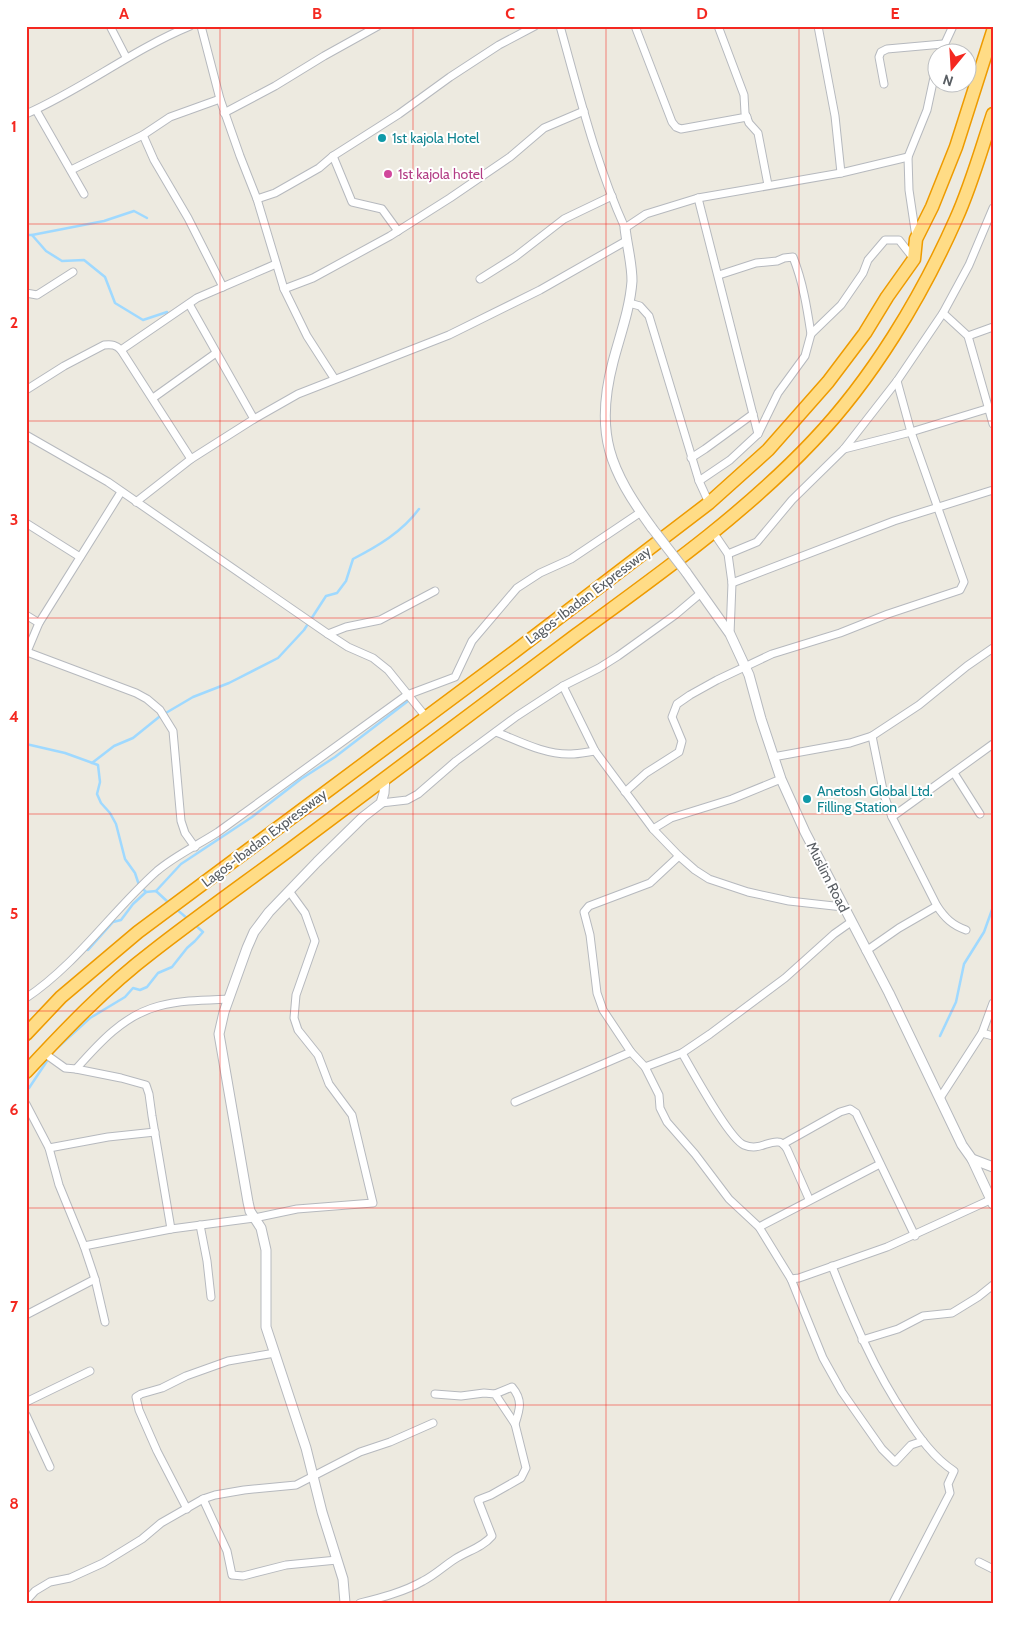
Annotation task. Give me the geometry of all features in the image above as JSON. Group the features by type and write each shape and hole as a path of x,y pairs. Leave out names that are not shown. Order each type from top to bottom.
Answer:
{"highway":[{"name":"Lagos-Ibadan Expressway","path":"26,1034 61,997 138,932 709,503 768,450 828,382 865,333 887,297 914,259 916,239 932,207 956,147 993,31"},
{"name":"Lagos-Ibadan Expressway","path":"26,1072 106,991 150,954 645,585 713,532 777,476 814,440 843,405 890,340 933,267 957,217 993,114"}],"street":[{"path":"110,26 126,57"},
{"path":"26,114 99,75 126,57 190,26"},
{"path":"201,26 224,112 258,199 284,289 307,336 334,378"},
{"path":"224,112 275,86 378,26"},
{"path":"258,199 275,193 319,168 333,156 399,114 450,77 498,46 535,26"},
{"path":"560,26 584,111 612,196 625,228 646,214 698,198 841,173 908,157"},
{"path":"635,26 672,122 676,127 681,129 747,117"},
{"path":"718,26 744,95 749,123 758,133 768,186"},
{"path":"818,26 835,116 841,173"},
{"path":"944,42 952,26"},
{"path":"884,84 879,57 881,52 887,48 926,45"},
{"path":"916,239 909,190 908,157 927,110 931,92"},
{"path":"71,170 143,135 170,117 220,99"},
{"path":"36,110 84,194"},
{"path":"284,289 313,278 398,231 510,157 544,128 584,111"},
{"path":"143,135 154,160 188,218 223,287"},
{"path":"333,156 352,202 382,209 398,231"},
{"path":"480,279 515,257 558,222 612,196"},
{"path":"698,198 758,434"},
{"path":"728,554 757,542 792,500 844,449 897,381 943,313 990,220 993,208"},
{"name":"Muslim Road","path":"625,228 631,271 629,303 625,323 612,363 605,403 606,439 613,462 620,479 641,512 730,634 746,666 781,779 805,832 962,1145 972,1159 992,1202"},
{"path":"811,334 841,305 863,273 868,260 885,240 899,240 914,259"},
{"path":"136,502 192,459 254,419 298,394 334,378 449,335 540,290 626,241"},
{"path":"698,481 730,460 758,434 778,394 805,356 811,334 806,302 793,257 756,263 719,275"},
{"path":"122,350 189,304 276,264"},
{"path":"26,293 38,295 73,272"},
{"path":"629,303 640,306 649,316 698,481 709,503"},
{"path":"189,304 254,419"},
{"path":"943,313 968,336 993,424"},
{"path":"968,336 993,327"},
{"path":"26,390 64,366 104,345 116,345 122,350 192,459"},
{"path":"152,398 216,353"},
{"path":"625,792 646,773 679,752 682,741 672,716 677,704 717,680 772,654 840,633 888,614 960,590 964,582 911,432 897,381"},
{"path":"844,449 911,432 990,408"},
{"path":"691,458 753,414"},
{"path":"26,434 108,482 348,647 373,658 388,670 426,717"},
{"path":"732,583 894,520 993,490"},
{"path":"121,492 39,624 27,653 136,693 160,710 173,731 181,821 185,833 195,846"},
{"path":"26,998 44,986 66,966 105,923 157,871 177,855 218,832 407,695 456,677 472,641 517,588 540,573 571,558 641,512"},
{"path":"26,522 80,557"},
{"path":"713,532 728,554 732,583 730,634"},
{"path":"328,634 346,627 380,620 435,591"},
{"path":"345,1603 343,1578 306,1448 266,1327 266,1250 261,1228 250,1211 248,1202 219,1034 229,999 254,932 289,891 363,816 381,802 407,800 418,794 456,761 496,732 563,686 600,668 618,656 675,615 701,593"},
{"path":"26,615 39,624"},
{"path":"773,757 832,747 872,736 919,705 993,648"},
{"path":"563,686 595,751 653,829 694,870 724,885 790,901 843,907"},
{"path":"496,732 534,747 553,752 571,754 595,751"},
{"path":"872,736 884,795 892,817 944,917 954,926 966,930"},
{"path":"892,817 993,744"},
{"path":"954,773 980,814"},
{"path":"381,802 384,793 385,777"},
{"path":"653,829 671,818 732,799 781,779"},
{"path":"679,856 650,882 589,906 584,912 590,935 597,993 603,1010 631,1052 646,1067 659,1095 660,1108 667,1122 695,1154 729,1199 759,1227 791,1279 823,1358 842,1392 882,1449 895,1462 910,1445 923,1441"},
{"path":"84,1246 171,1229 254,1218 297,1209 373,1203 352,1115 328,1084 318,1055 298,1030 294,1018 296,995 315,941 305,913 289,891"},
{"path":"866,951 899,928 937,906"},
{"path":"646,1067 682,1053 784,978 834,934 851,922"},
{"path":"76,1069 99,1043 124,1022 157,1006 181,1001 229,999"},
{"path":"940,1098 982,1033 993,1002"},
{"path":"982,1033 993,1036"},
{"path":"515,1102 631,1052"},
{"path":"682,1053 716,1111 742,1145 753,1147 778,1142 783,1144 810,1199"},
{"path":"44,1054 65,1068 122,1078 146,1085 171,1229"},
{"path":"26,1104 49,1148 59,1185 84,1246 95,1280 105,1322"},
{"path":"783,1144 840,1112 850,1109 856,1113 915,1236"},
{"path":"49,1148 108,1136 155,1132"},
{"path":"972,1159 993,1167"},
{"path":"759,1227 880,1164"},
{"path":"791,1279 793,1280 887,1247 992,1202"},
{"path":"200,1225 211,1297"},
{"path":"832,1266 862,1340 896,1404 923,1441 945,1465 954,1471 948,1484 950,1493 893,1603"},
{"path":"26,1315 95,1280"},
{"path":"862,1340 898,1329 923,1316 952,1313 993,1285"},
{"path":"187,1509 157,1451 139,1410 136,1398 141,1394 162,1388 186,1376 228,1361 275,1353"},
{"path":"26,1402 90,1371"},
{"path":"435,1394 462,1396 484,1393 495,1394 512,1387 517,1393 521,1406 515,1424"},
{"path":"360,1603 421,1583 455,1559 486,1543 492,1536 478,1500 491,1496 521,1478 526,1468 515,1424 495,1394"},
{"path":"26,1415 50,1467"},
{"path":"26,1601 35,1591 50,1582 70,1578 103,1563 142,1539 161,1523 203,1499 244,1490 296,1485 360,1452 390,1442 433,1423"},
{"path":"203,1499 227,1551 232,1576 243,1576 286,1565 337,1560"},
{"path":"979,1562 993,1568"}],"waterway":[{"path":"26,235 104,221 134,211 147,218"},
{"path":"32,235 46,251 62,261 84,260 105,277 115,303 143,320 167,312"},
{"path":"92,763 114,746 133,738 159,717 193,697 229,683 278,658 304,630 326,596 337,593 346,581 353,559 389,538 405,525 419,509"},
{"path":"156,891 181,864 252,817 408,701"},
{"path":"26,744 65,753 98,765 100,782 97,794 116,824 125,859 135,873 139,885 146,892 156,891 169,903"},
{"path":"88,950 113,922 121,920 133,904 146,892"},
{"path":"940,1036 956,1002 964,964 984,932 993,907"},
{"path":"175,908 188,919"},
{"path":"57,1048 90,1018 125,997 133,988 140,990 147,987 158,973 172,967 203,932 194,924"},
{"path":"29,1088 49,1058"}],"place":[{"name":"1st kajola Hotel","path":"382,138"},
{"name":"1st kajola hotel","path":"388,174"},
{"name":"Anetosh Global Ltd. Filling Station","path":"807,799"}]}
